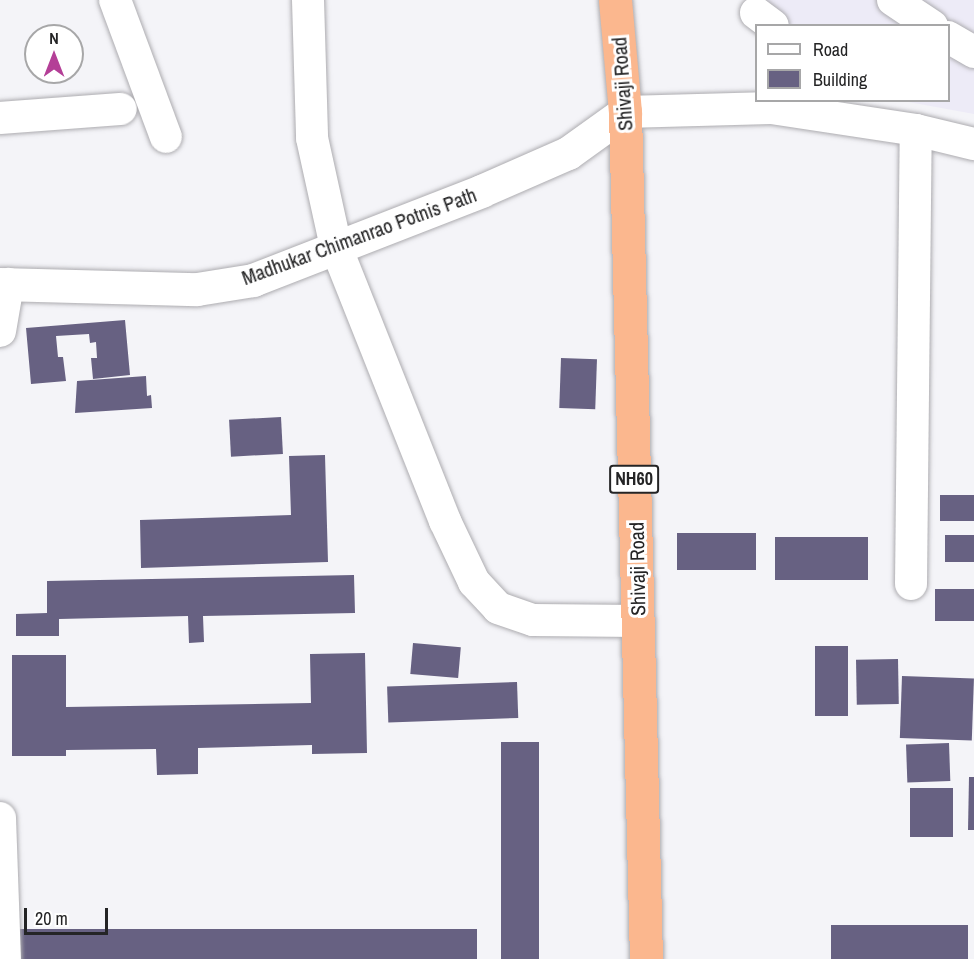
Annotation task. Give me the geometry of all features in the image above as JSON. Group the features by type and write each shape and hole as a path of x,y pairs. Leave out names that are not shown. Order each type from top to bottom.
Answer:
{"highway":[{"name":"Shivaji Road","path":"615,0 625,112 646,959"}],"street":[{"path":"114,0 165,137"},
{"path":"308,0 312,138 336,247 445,521 474,582 498,608 533,620 638,621"},
{"path":"893,0 929,24"},
{"path":"950,38 974,52"},
{"path":"625,112 771,108 867,112 916,130 974,144"},
{"path":"0,118 121,109"},
{"name":"Madhukar Chimanrao Potnis Path","path":"4,284 197,289 253,280 481,191 568,153 625,112"},
{"path":"911,584 916,130"},
{"path":"0,331 4,284"},
{"path":"0,818 5,959"}],"shaded area":[{"path":"757,0 974,0 974,114 908,102 950,102 950,24 757,24"}],"building":[{"path":"125,320 130,375 93,379 91,358 97,358 96,342 90,343 89,334 56,336 58,357 63,357 66,381 31,384 26,328"},
{"path":"561,358 597,359 595,409 559,408"},
{"path":"146,376 147,396 151,395 152,408 75,413 77,381"},
{"path":"281,417 283,454 231,457 229,420"},
{"path":"325,455 328,562 141,568 140,520 291,515 289,456"},
{"path":"940,495 974,495 974,521 940,521"},
{"path":"677,533 756,533 756,570 677,570"},
{"path":"945,535 974,535 974,562 945,562"},
{"path":"775,537 868,537 868,580 775,580"},
{"path":"354,575 355,613 203,616 204,642 189,643 188,616 59,619 59,636 16,636 16,614 47,613 47,581"},
{"path":"935,589 974,589 974,621 935,621"},
{"path":"413,643 461,647 458,678 410,674"},
{"path":"815,646 848,646 848,716 815,716"},
{"path":"365,653 367,753 312,754 312,745 198,748 198,774 157,775 156,749 66,750 66,756 12,756 12,655 66,655 66,707 311,703 310,654"},
{"path":"898,659 899,704 857,705 856,660"},
{"path":"902,676 974,679 972,740 900,738"},
{"path":"517,682 518,718 388,723 387,687"},
{"path":"501,742 539,742 539,959 501,959"},
{"path":"949,743 950,781 907,782 906,745"},
{"path":"969,777 974,777 974,830 968,830"},
{"path":"910,788 953,788 953,837 910,837"},
{"path":"831,925 968,925 968,959 831,959"},
{"path":"11,929 477,929 477,959 11,959"}]}
